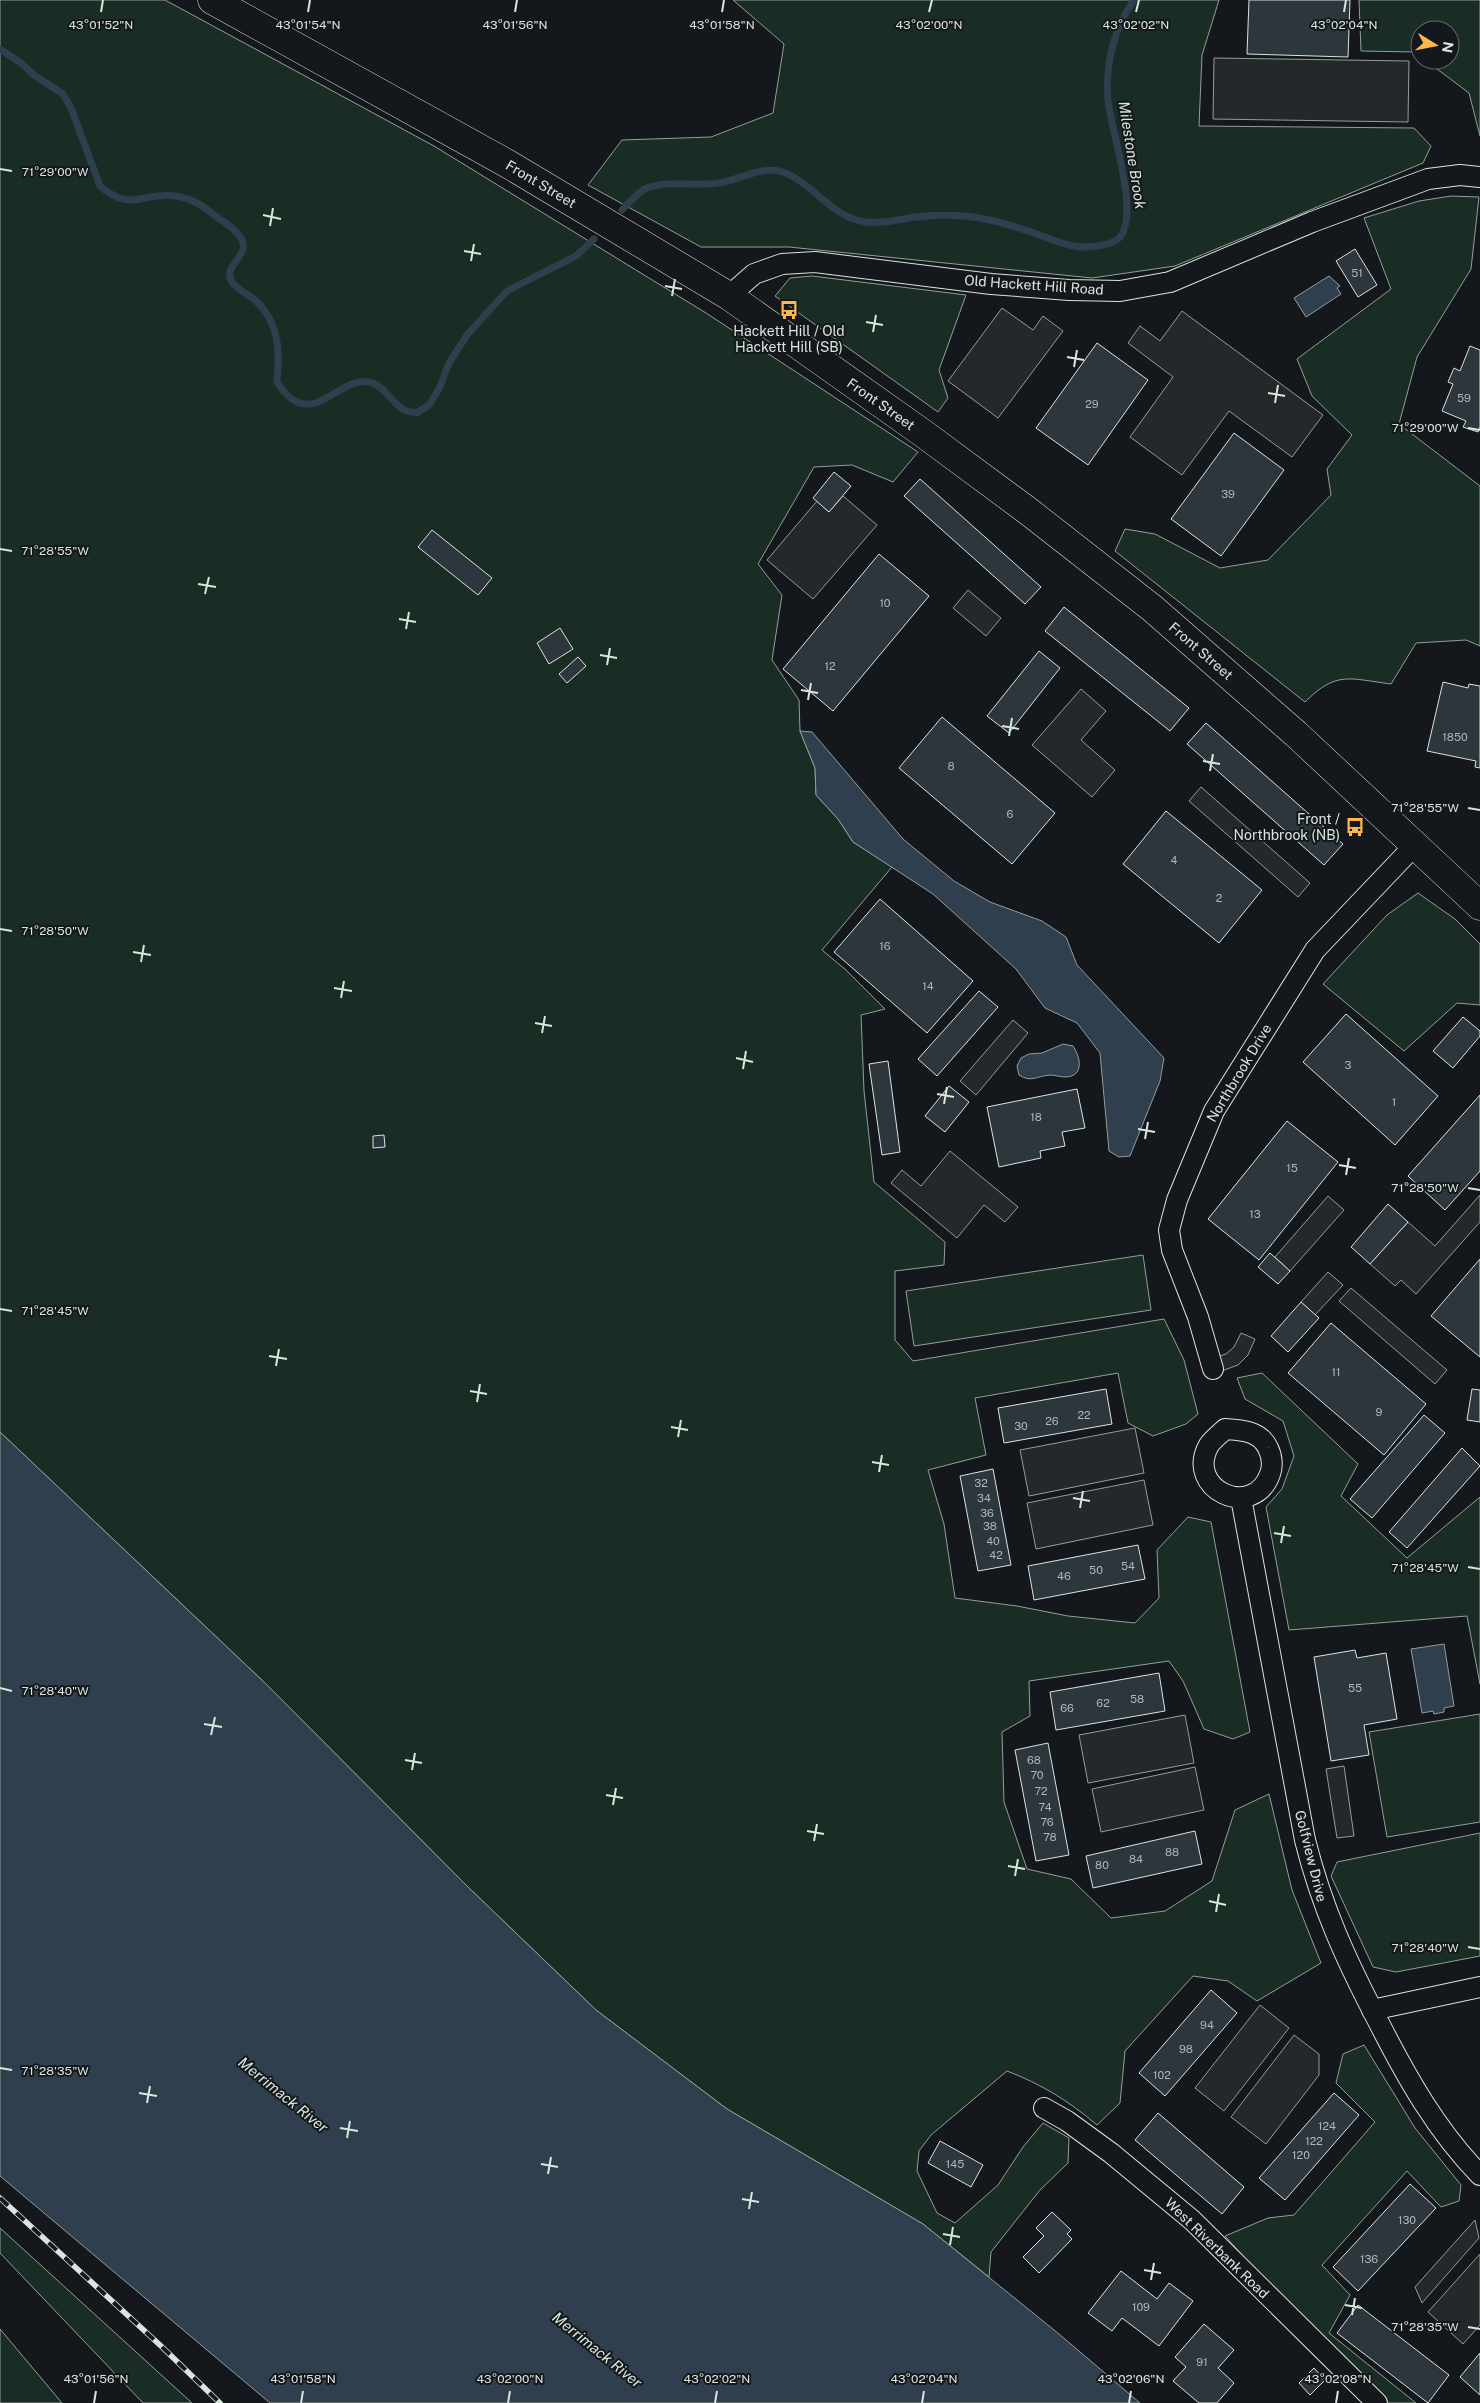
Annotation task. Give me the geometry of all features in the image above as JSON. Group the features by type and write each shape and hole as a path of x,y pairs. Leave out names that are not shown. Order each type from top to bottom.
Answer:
{"main road":[{"name":"Front Street","path":"212,0 508,164 729,296 924,434 1036,517 1152,608 1296,734 1480,906"}],"street":[{"name":"Old Hackett Hill Road","path":"729,296 754,274 782,264 815,262 991,284 1069,290 1120,291 1170,282 1312,222 1428,179 1460,176 1480,177"},
{"name":"Northbrook Drive","path":"1213,1369 1198,1317 1172,1250 1169,1230 1177,1200 1214,1111 1315,950 1414,846"},
{"name":"Golfview Drive","path":"1241,1498 1309,1857 1317,1889 1336,1938 1372,2010 1432,2117 1480,2175"},
{"path":"1372,2010 1480,1987"},
{"name":"West Riverbank Road","path":"1044,2108 1068,2121 1192,2220 1377,2403"}],"green space":[{"path":"0,0 165,0 434,146 706,313 918,452 893,482 852,465 814,467 758,564 782,595 772,660 799,700 800,731 815,768 816,795 838,819 853,842 892,867 822,950 846,970 885,1009 861,1015 864,1091 874,1182 945,1242 944,1265 895,1271 895,1340 913,1361 1164,1319 1184,1360 1198,1414 1186,1424 1153,1436 1128,1423 1118,1373 975,1398 986,1455 928,1470 944,1524 955,1598 1017,1606 1068,1616 1135,1623 1159,1598 1157,1550 1188,1517 1211,1522 1250,1732 1233,1739 1204,1729 1183,1681 1169,1661 1029,1681 1030,1716 1002,1732 1004,1802 1027,1869 1071,1879 1111,1918 1165,1911 1212,1881 1235,1810 1269,1794 1292,1890 1321,1963 1257,2001 1228,1981 1193,1976 1125,2051 1120,2103 1097,2125 1076,2108 1054,2094 1007,2071 931,2135 919,2151 917,2171 937,2213 955,2223 998,2185 1023,2147 1043,2123 1069,2138 1068,2163 1040,2190 991,2252 989,2277 923,2224 727,2109 596,2010 469,1888 266,1684 0,1432"},
{"path":"733,0 1219,0 1202,55 1199,126 1414,128 1431,146 1423,163 1175,266 1092,278 789,247 701,247 588,185 622,140 711,137 773,113 784,44"},
{"path":"1359,0 1480,0 1480,136 1469,93 1438,70 1460,70 1460,20 1410,20 1410,52 1361,51"},
{"path":"1451,196 1479,197 1471,269 1417,357 1399,424 1480,486 1480,646 1466,640 1416,643 1391,684 1354,679 1335,681 1316,692 1305,702 1115,551 1125,529 1155,534 1220,568 1268,560 1331,495 1327,469 1352,435 1312,396 1297,359 1391,289 1364,218 1419,201"},
{"path":"812,276 966,295 939,370 948,398 938,412 775,296 790,278"},
{"path":"1418,893 1455,919 1480,944 1480,1005 1457,1003 1404,1051 1323,984 1387,915"},
{"path":"1143,1255 1151,1310 914,1346 906,1291"},
{"path":"1262,1373 1358,1464 1341,1496 1407,1558 1480,1497 1480,1684 1467,1616 1289,1630 1266,1507 1282,1489 1294,1456 1283,1421 1245,1399 1237,1378"},
{"path":"1480,1714 1480,1822 1387,1837 1369,1732"},
{"path":"1480,1833 1480,1956 1396,1972 1373,1967 1331,1876 1337,1862"},
{"path":"1364,2045 1415,2128 1461,2185 1459,2201 1441,2207 1407,2171 1322,2265 1350,2295 1329,2333 1416,2403 1388,2403 1291,2309 1225,2236 1268,2218 1294,2215 1375,2122 1336,2083 1343,2054"},
{"path":"0,2228 192,2403 143,2403 0,2253"},
{"path":"0,2329 62,2403 0,2403"}],"shaded area":[{"path":"1214,58 1409,61 1408,122 1213,119"},
{"path":"1002,308 1033,330 1043,316 1063,331 998,418 948,381"},
{"path":"1182,311 1323,415 1292,457 1229,411 1182,475 1130,437 1173,377 1128,343 1140,326 1160,341"},
{"path":"843,496 877,525 813,599 767,560 817,501 829,512"},
{"path":"968,590 1001,618 986,636 953,608"},
{"path":"1081,689 1106,711 1081,740 1115,770 1092,797 1032,745"},
{"path":"1201,787 1310,883 1298,897 1189,801"},
{"path":"1013,1020 1028,1033 976,1095 960,1081"},
{"path":"950,1151 1018,1207 1005,1222 984,1205 957,1238 891,1183 902,1170 921,1186"},
{"path":"1480,1195 1480,1222 1416,1294 1401,1280 1395,1286 1370,1264 1408,1222 1435,1246"},
{"path":"1328,1196 1344,1210 1290,1271 1275,1257"},
{"path":"1328,1272 1343,1285 1315,1315 1301,1302"},
{"path":"1351,1288 1447,1370 1435,1384 1339,1301"},
{"path":"1241,1333 1255,1339 1248,1355 1238,1365 1219,1372 1216,1357 1226,1354 1234,1347"},
{"path":"1135,1428 1144,1473 1029,1496 1020,1450"},
{"path":"1144,1480 1153,1525 1036,1549 1027,1503"},
{"path":"1185,1715 1194,1763 1088,1783 1079,1735"},
{"path":"1344,1766 1354,1836 1337,1838 1326,1769"},
{"path":"1195,1767 1204,1810 1101,1832 1092,1789"},
{"path":"1260,2005 1289,2028 1224,2111 1195,2088"},
{"path":"1294,2035 1319,2054 1319,2075 1266,2144 1231,2117"},
{"path":"1475,2220 1479,2238 1422,2303 1415,2287"},
{"path":"1480,2254 1480,2325 1463,2344 1428,2312"}],"water":[{"path":"1329,276 1340,286 1337,288 1341,294 1306,317 1294,298"},
{"path":"800,731 812,732 903,839 954,881 990,902 1042,921 1066,937 1077,965 1164,1058 1160,1081 1130,1156 1119,1157 1109,1151 1100,1053 1077,1023 1045,1008 1016,969 933,894 853,842 838,819 816,795 815,768"},
{"path":"1063,1044 1073,1046 1079,1060 1078,1069 1072,1076 1050,1075 1027,1079 1019,1075 1017,1066 1021,1058 1029,1054 1042,1053"},
{"name":"Merrimack River","path":"0,1432 266,1684 469,1888 596,2010 727,2109 923,2224 1059,2334 1140,2403 270,2403 0,2176"},
{"path":"1444,1644 1454,1706 1444,1708 1444,1712 1434,1714 1433,1711 1422,1713 1411,1649"}],"building":[{"path":"1249,0 1350,0 1348,57 1247,54"},
{"path":"1355,249 1377,285 1358,297 1336,261"},
{"path":"1097,343 1148,380 1088,465 1036,428"},
{"path":"1470,346 1480,350 1480,427 1478,432 1463,427 1466,421 1442,411 1453,384 1448,382 1454,368 1460,371"},
{"path":"1234,433 1284,470 1221,556 1171,519"},
{"path":"834,472 851,486 829,512 813,498"},
{"path":"920,479 1041,587 1025,604 904,496"},
{"path":"432,530 492,578 478,595 418,547"},
{"path":"879,554 929,596 833,711 783,669"},
{"path":"1064,607 1189,708 1170,731 1045,631"},
{"path":"560,628 573,649 549,664 537,643"},
{"path":"1039,651 1060,668 1009,733 987,716"},
{"path":"578,657 586,666 567,683 559,674"},
{"path":"1443,682 1468,688 1469,684 1480,686 1480,768 1475,767 1476,761 1427,751"},
{"path":"942,717 1055,813 1012,864 899,768"},
{"path":"1206,723 1343,844 1324,865 1187,744"},
{"path":"1166,811 1262,890 1219,943 1123,864"},
{"path":"880,899 973,981 927,1033 834,952"},
{"path":"979,991 998,1007 937,1076 918,1059"},
{"path":"1346,1014 1438,1096 1395,1145 1303,1062"},
{"path":"1463,1017 1480,1031 1480,1036 1453,1068 1433,1051"},
{"path":"888,1061 900,1152 882,1155 869,1064"},
{"path":"949,1086 969,1102 945,1132 925,1116"},
{"path":"1077,1089 1085,1128 1062,1132 1065,1146 1040,1151 1041,1158 999,1167 987,1107"},
{"path":"1480,1095 1480,1171 1445,1210 1408,1176"},
{"path":"1287,1121 1338,1162 1259,1260 1208,1219"},
{"path":"384,1135 385,1147 373,1148 373,1136"},
{"path":"1388,1204 1408,1222 1370,1264 1351,1247"},
{"path":"1270,1253 1290,1271 1278,1284 1258,1267"},
{"path":"1480,1259 1480,1357 1431,1316"},
{"path":"1301,1302 1319,1318 1288,1352 1271,1336"},
{"path":"1331,1323 1426,1404 1384,1455 1288,1373"},
{"path":"1106,1389 1112,1424 1004,1443 998,1408"},
{"path":"1472,1389 1480,1390 1480,1422 1467,1420"},
{"path":"1424,1415 1445,1433 1372,1518 1350,1499"},
{"path":"1462,1448 1480,1466 1407,1548 1389,1532"},
{"path":"993,1469 1011,1565 978,1571 960,1476"},
{"path":"1138,1545 1145,1579 1034,1600 1028,1566"},
{"path":"1355,1650 1357,1658 1386,1653 1397,1719 1364,1725 1369,1755 1331,1761 1314,1657"},
{"path":"1159,1673 1165,1711 1056,1730 1050,1692"},
{"path":"1048,1743 1069,1855 1036,1861 1015,1750"},
{"path":"1195,1831 1202,1864 1093,1888 1086,1856"},
{"path":"1211,1990 1237,2013 1165,2096 1139,2073"},
{"path":"1334,2093 1359,2115 1285,2200 1259,2178"},
{"path":"1158,2113 1244,2187 1222,2214 1135,2140"},
{"path":"940,2141 983,2165 971,2187 928,2163"},
{"path":"1410,2184 1436,2208 1358,2291 1333,2267"},
{"path":"1052,2212 1071,2230 1067,2234 1072,2239 1039,2273 1023,2257 1044,2236 1036,2228"},
{"path":"1121,2271 1157,2299 1169,2283 1193,2301 1159,2346 1122,2318 1112,2331 1088,2313"},
{"path":"1358,2305 1449,2375 1428,2403 1337,2333"},
{"path":"1204,2324 1234,2350 1218,2368 1234,2383 1217,2403 1199,2403 1173,2381 1186,2367 1175,2357"},
{"path":"1480,2353 1480,2395 1460,2377"},
{"path":"1314,2368 1325,2380 1310,2395 1299,2383"}],"waterway":[{"name":"Milestone Brook","path":"622,210 639,193 654,186 663,184 719,183 767,170 775,170 794,177 843,214 866,222 885,222 925,216 963,216 1000,222 1073,246 1092,247 1105,245 1120,237 1125,226 1127,210 1123,172 1110,114 1107,87 1112,47 1121,22 1134,0"},
{"name":"Milestone Brook","path":"0,49 63,94 71,108 100,186 111,194 128,200 163,196 187,199 208,210 239,235 243,244 243,250 230,270 232,282 264,309 274,328 278,349 277,382 289,397 301,404 312,404 323,400 357,382 369,382 380,387 401,408 417,413 429,405 439,389 449,363 467,335 507,291 576,256 594,239"}],"railway":[{"path":"0,2198 220,2403"}],"place":[{"name":"Hackett Hill / Old Hackett Hill (SB)","path":"789,310"},
{"name":"Front / Northbrook (NB)","path":"1355,827"}]}
